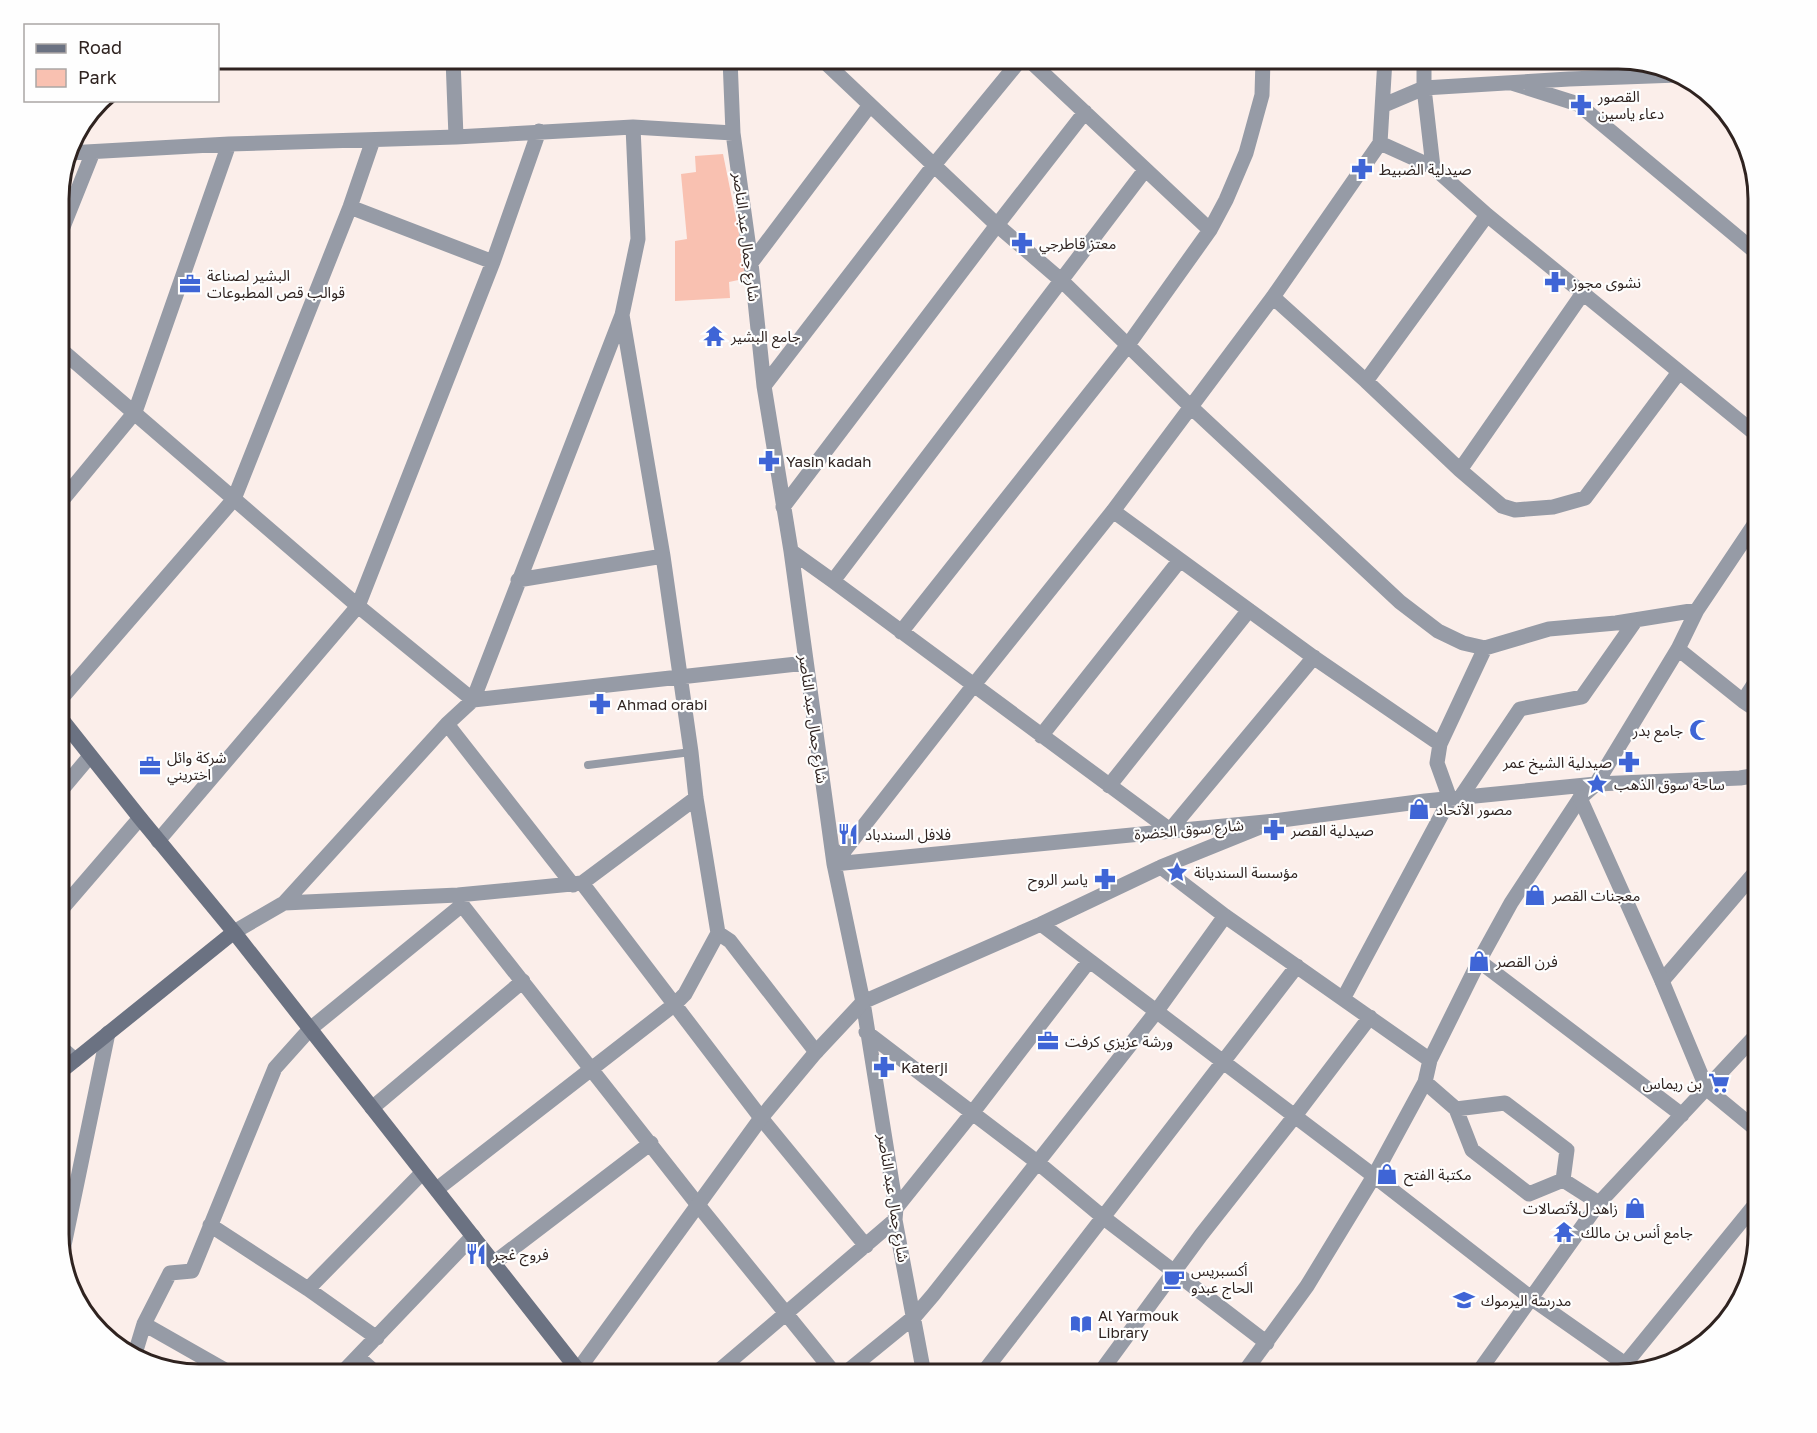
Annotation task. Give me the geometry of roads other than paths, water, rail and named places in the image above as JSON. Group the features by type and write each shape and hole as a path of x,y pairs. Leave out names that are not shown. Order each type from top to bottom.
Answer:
{"main road":[{"path":"69,729 234,932 422,1173 495,1262 571,1364"},
{"path":"69,1065 234,932"}],"street":[{"path":"453,69 456,137"},
{"name":"شارع جمال عبد الناصر","path":"730,69 733,133 752,263 764,386 790,551 834,864 862,1002 922,1364"},
{"path":"832,69 997,225 1062,281 1191,407 1400,602 1438,631 1463,643 1485,648 1549,629 1636,620 1696,610"},
{"path":"764,386 934,165 1012,69"},
{"path":"1040,69 1210,230"},
{"path":"901,632 1128,345 1210,230 1246,153 1262,96 1263,69"},
{"path":"834,864 1113,511 1273,297 1380,143 1385,69"},
{"path":"1424,69 1433,167"},
{"path":"1384,105 1424,88 1659,76"},
{"path":"1512,82 1578,104 1748,246"},
{"path":"752,263 870,105"},
{"path":"783,507 1085,112"},
{"path":"78,153 229,144 456,137 633,127 733,133"},
{"path":"234,932 284,903 447,724 473,700 622,315 638,239 633,127"},
{"path":"158,841 358,606 493,262 539,131"},
{"path":"69,690 234,500 350,207 373,140"},
{"path":"1380,143 1433,167 1487,215 1748,428"},
{"path":"69,492 135,412 229,144"},
{"path":"69,212 93,152"},
{"path":"833,581 1145,170"},
{"path":"350,207 493,262"},
{"path":"1366,381 1487,215"},
{"path":"1460,470 1583,293"},
{"path":"1273,297 1460,470 1502,506 1515,510 1553,507 1585,498 1679,372"},
{"path":"437,1189 675,1004 685,994 718,933 696,798 663,556 622,315"},
{"path":"69,356 358,606 473,700 806,663"},
{"path":"1113,511 1314,657 1440,744"},
{"path":"1251,1364 1307,1286 1374,1176 1425,1082 1430,1060 1479,961 1511,903 1580,798 1596,784 1678,649 1696,610 1748,534"},
{"path":"790,551 1170,830 1314,657"},
{"path":"518,580 663,556"},
{"path":"1041,736 1180,560"},
{"path":"1109,786 1249,610"},
{"path":"1343,999 1455,798 1520,709 1582,697 1636,620"},
{"path":"1455,798 1437,763 1440,744 1485,648"},
{"path":"1678,649 1748,704"},
{"path":"1743,701 1748,693"},
{"path":"447,724 675,1004 761,1118 866,1246"},
{"path":"69,781 90,756"},
{"name":"شارع سوق الخضرة","path":"834,864 1274,821 1455,798 1596,784 1748,777"},
{"path":"284,903 460,900 577,884 696,798"},
{"path":"1580,798 1662,981 1707,1089 1748,1123"},
{"path":"69,900 140,818"},
{"path":"584,1364 761,1118 816,1052 862,1002 1041,924 1161,867 1274,821"},
{"path":"1161,867 1225,916 1430,1060"},
{"path":"1662,981 1748,881"},
{"path":"460,900 698,1205 827,1364"},
{"path":"137,1348 144,1324 170,1273 192,1272 275,1068 310,1029 460,900"},
{"path":"856,1364 915,1317 1156,1012 1225,916"},
{"path":"1041,924 1618,1364"},
{"path":"718,933 730,941 816,1052"},
{"path":"727,1364 866,1246 896,1214 1089,961"},
{"path":"1479,961 1682,1115"},
{"path":"990,1364 1297,966"},
{"path":"372,1108 523,981"},
{"path":"1106,1364 1201,1235 1294,1118 1370,1017"},
{"path":"866,1032 1038,1162 1104,1218 1267,1343"},
{"path":"69,1221 108,1033"},
{"path":"1484,1364 1599,1203 1748,1044"},
{"path":"69,1055 75,1060"},
{"path":"1425,1082 1456,1109 1472,1150 1529,1194 1563,1180"},
{"path":"1456,1109 1505,1103 1567,1150 1563,1180"},
{"path":"495,1262 651,1143"},
{"path":"308,1289 422,1173"},
{"path":"1563,1180 1599,1203"},
{"path":"1631,1363 1748,1214"},
{"path":"210,1225 308,1289 377,1338"},
{"path":"351,1364 473,1236"},
{"path":"144,1324 214,1364"},
{"path":"358,1357 366,1364"}],"lane":[{"path":"588,765 691,752"}],"place":[{"name":"القصور دعاء ياسين","path":"1581,105"},
{"name":"صيدلية الضبيط","path":"1362,169"},
{"name":"معتز قاطرجي","path":"1022,243"},
{"name":"نشوى مجوز","path":"1555,282"},
{"name":"البشير لصناعة قوالب قص المطبوعات","path":"190,284"},
{"name":"جامع البشير","path":"714,336"},
{"name":"Yasin kadah","path":"769,461"},
{"name":"Ahmad orabi","path":"600,704"},
{"name":"جامع بدر","path":"1700,730"},
{"name":"صيدلية الشيخ عمر","path":"1629,762"},
{"name":"شركة وائل اختريني","path":"150,766"},
{"name":"ساحة سوق الذهب","path":"1597,784"},
{"name":"مصور اﻷتحاد","path":"1419,809"},
{"name":"صيدلية القصر","path":"1274,830"},
{"name":"فلافل السندباد","path":"848,834"},
{"name":"مؤسسة السنديانة","path":"1177,872"},
{"name":"ياسر الروح","path":"1105,879"},
{"name":"معجنات القصر","path":"1535,895"},
{"name":"فرن القصر","path":"1479,961"},
{"name":"ورشة عزيزي كرفت","path":"1048,1041"},
{"name":"Katerji","path":"884,1067"},
{"name":"بن ريماس","path":"1719,1083"},
{"name":"مكتبة الفتح","path":"1387,1174"},
{"name":"زاهد لﻷتصالات","path":"1635,1208"},
{"name":"جامع أنس بن مالك","path":"1564,1232"},
{"name":"فروج غجر","path":"476,1254"},
{"name":"أكسبريس الحاج عبدو","path":"1174,1279"},
{"name":"مدرسة اليرموك","path":"1464,1300"},
{"name":"Al Yarmouk Library","path":"1081,1324"}]}
